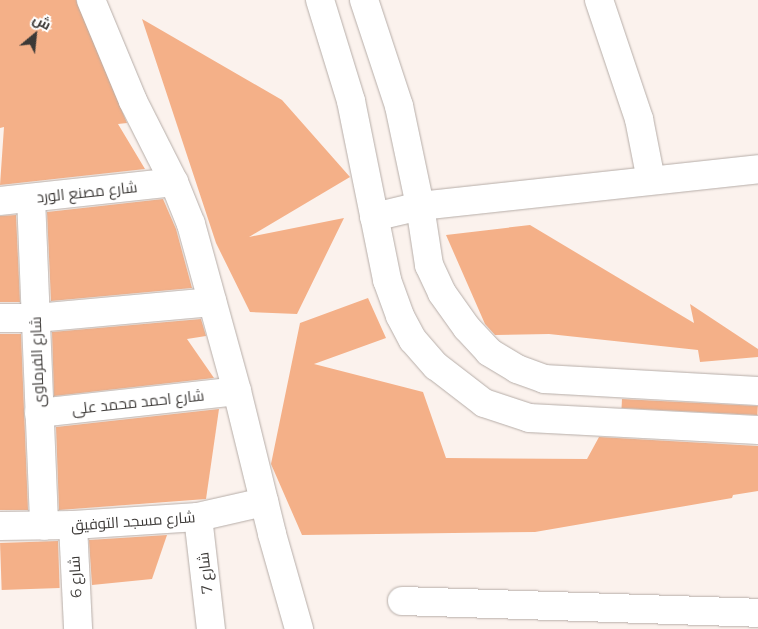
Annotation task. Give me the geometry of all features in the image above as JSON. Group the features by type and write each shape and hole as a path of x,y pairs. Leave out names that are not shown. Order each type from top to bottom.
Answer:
{"street":[{"path":"91,0 133,102 174,182 191,224 299,629"},
{"path":"320,0 351,101 387,280 400,316 414,340 436,366 484,403 529,418 758,430"},
{"path":"364,0 399,106 420,206 429,265 442,293 467,328 489,352 517,369 544,380 758,391"},
{"path":"599,0 639,119 651,180"},
{"path":"374,217 420,206 758,168"},
{"name":"شارع مصنع الورد","path":"0,200 174,182"},
{"name":"شارع الفرماوى","path":"31,198 44,526"},
{"path":"0,318 36,318 212,302"},
{"name":"شارع احمد محمد على","path":"39,413 237,391"},
{"name":"شارع مسجد التوفيق","path":"0,526 73,525 198,517 264,502"},
{"name":"شارع 7","path":"198,517 211,629"},
{"name":"شارع 6","path":"73,525 78,629"},
{"path":"402,601 758,614"}],"building":[{"path":"0,0 76,0 127,123 118,124 145,169 0,185 4,127 0,128"},
{"path":"142,19 282,100 350,177 249,237 344,218 297,314 250,312 216,243"},
{"path":"163,199 176,229 192,288 51,301 47,212"},
{"path":"16,215 20,302 0,302 0,216"},
{"path":"530,225 694,323 690,304 758,349 758,357 700,362 698,350 549,334 495,335 485,324 446,235"},
{"path":"368,298 386,338 314,364 423,392 446,458 587,459 599,437 758,446 758,491 733,495 732,498 535,532 302,535 271,464 300,323"},
{"path":"201,319 206,336 187,339 214,378 54,396 52,332"},
{"path":"0,334 21,334 28,510 0,510"},
{"path":"622,399 758,406 757,415 622,408"},
{"path":"219,409 206,499 59,510 56,427"},
{"path":"167,535 152,579 92,585 89,540"},
{"path":"58,541 60,588 2,590 0,543"}]}
